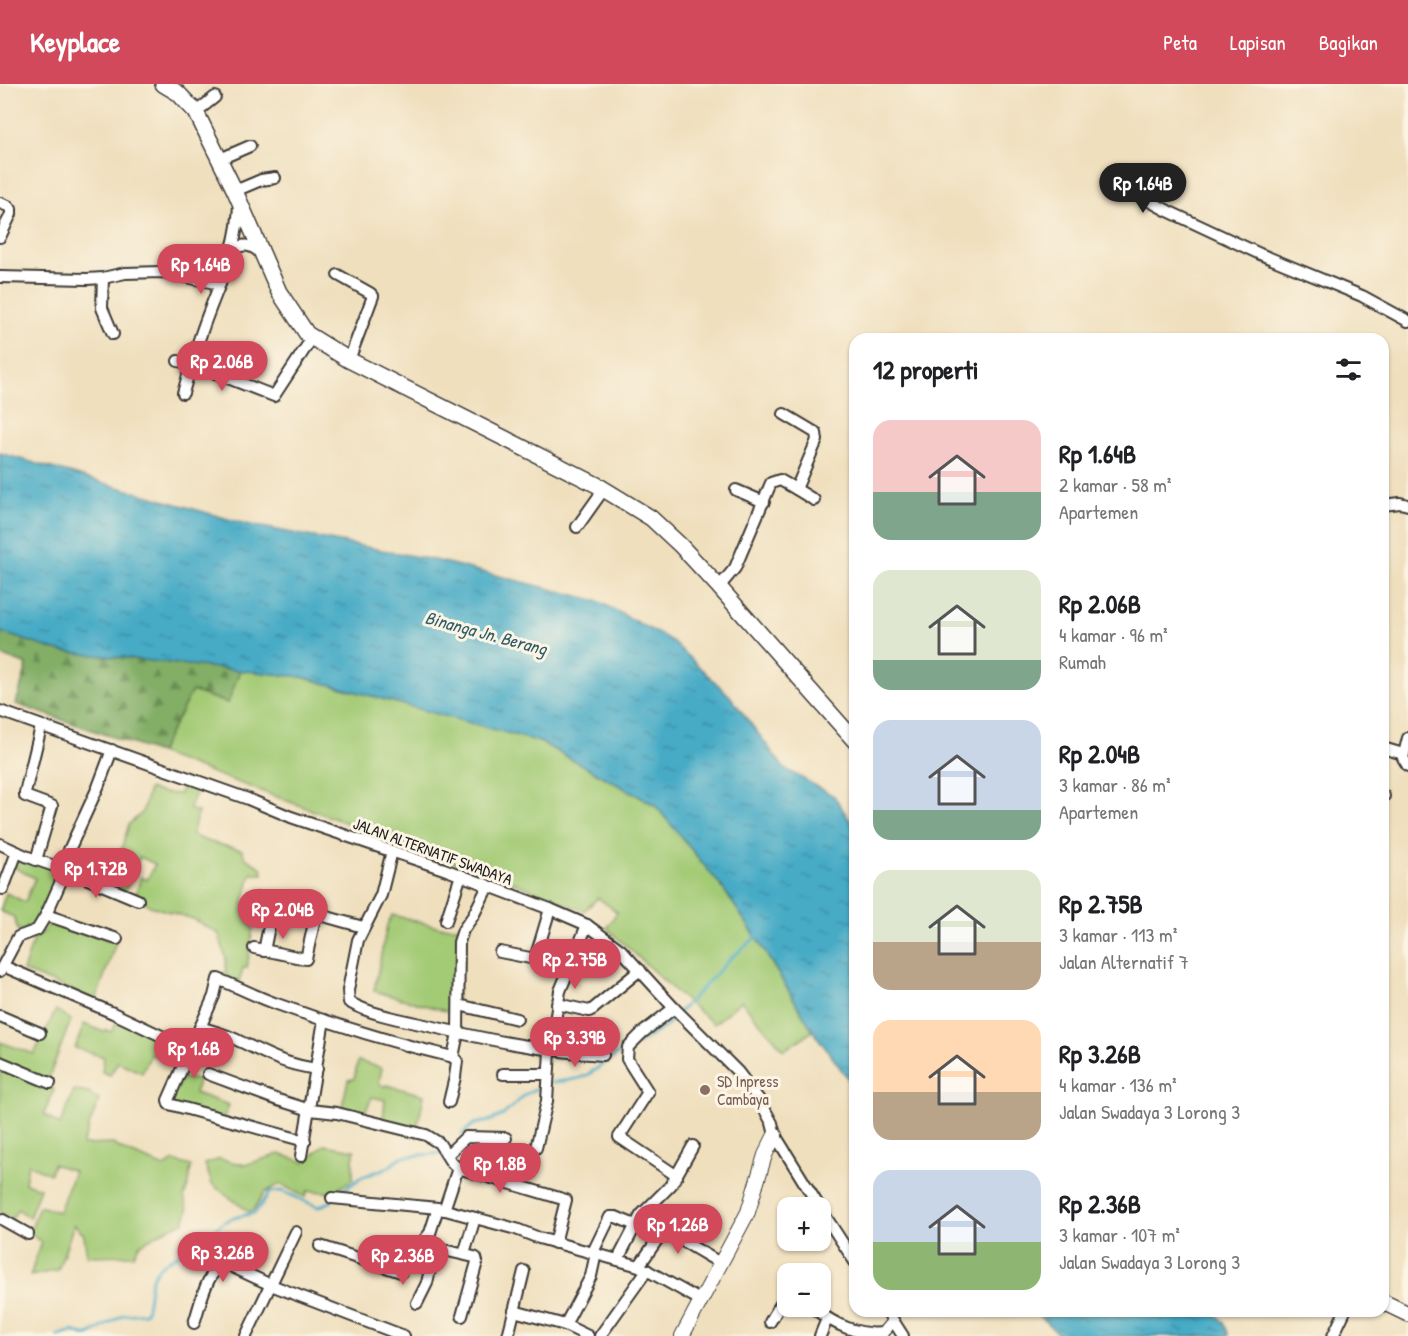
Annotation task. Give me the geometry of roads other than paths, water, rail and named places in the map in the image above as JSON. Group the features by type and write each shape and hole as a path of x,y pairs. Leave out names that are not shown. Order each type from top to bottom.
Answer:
{"main road":[{"path":"163,84 204,105 279,292 300,326 312,338 350,360 604,489 651,518 723,583 849,734"},
{"path":"1389,1305 1408,1314"}],"street":[{"path":"224,156 250,146"},
{"path":"183,393 202,330 233,249 238,226 239,192 261,180 275,178"},
{"path":"1131,191 1167,211 1260,254 1362,296 1408,321"},
{"path":"0,203 11,209 0,237"},
{"path":"233,249 250,245 264,255"},
{"path":"0,277 103,278 125,273 161,272 220,284"},
{"path":"338,275 370,292 373,296 350,360"},
{"path":"103,278 102,308 113,334"},
{"path":"178,361 192,364 274,396 312,338"},
{"path":"784,414 818,436 796,489"},
{"path":"723,583 742,554 771,483 777,480 814,500"},
{"path":"577,527 604,489"},
{"path":"736,490 764,502"},
{"path":"1389,505 1400,503 1408,505"},
{"name":"JALAN ALTERNATIF SWADAYA","path":"0,711 248,799 291,817 461,875 587,925 621,950 674,1008 738,1072 772,1123 775,1135 813,1197"},
{"path":"36,860 52,806 25,796 41,727"},
{"path":"1408,738 1403,754 1408,766"},
{"path":"112,750 69,850 66,870 46,915 37,930 18,937 1,969 113,1013 187,1048 193,1045"},
{"path":"1389,750 1403,754"},
{"path":"0,844 138,900"},
{"path":"392,851 381,895 363,927 354,955 348,990 349,1002 399,1019 458,1033 549,1051 603,1056"},
{"path":"3,889 17,852"},
{"path":"446,921 461,875"},
{"path":"453,1057 458,1033 458,960 461,934 473,916 488,885"},
{"path":"259,898 363,927"},
{"path":"274,902 259,950 306,959 316,914"},
{"path":"500,952 535,959 550,909"},
{"path":"46,915 117,939"},
{"path":"536,1148 547,1101 549,1051 557,1004 565,976 587,925"},
{"path":"557,1004 589,1011 599,1006 640,970"},
{"path":"305,1142 169,1104 168,1100 214,996 218,979 275,1003 324,1020 453,1057 458,1067 449,1102"},
{"path":"459,1005 517,1019"},
{"path":"674,1008 628,1047 627,1059 648,1092 619,1137 676,1176"},
{"path":"0,1016 40,1033"},
{"path":"301,1156 324,1020"},
{"path":"200,1027 235,1039 290,1064 317,1069"},
{"path":"0,1062 50,1083"},
{"path":"208,1074 310,1110 337,1113 426,1135 437,1140 451,1162 458,1168 566,1200 555,1242"},
{"path":"502,1074 548,1074"},
{"path":"682,1336 748,1212 762,1166 775,1135"},
{"path":"448,1154 466,1137 506,1138"},
{"path":"618,1259 634,1225 646,1208 668,1188 693,1146"},
{"path":"320,1246 401,1272 410,1253 430,1233 458,1168"},
{"path":"332,1198 441,1209 516,1229 643,1268 700,1300"},
{"path":"600,1336 664,1230 677,1214"},
{"path":"566,1325 591,1276 594,1252 610,1217 616,1217 634,1225"},
{"path":"464,1254 475,1218"},
{"path":"1,1221 28,1234"},
{"name":"JALAN ALTERNATIF SWADAYA","path":"831,1225 849,1253"},
{"path":"664,1230 720,1263"},
{"path":"246,1336 296,1232"},
{"path":"417,1303 427,1283 435,1248 464,1254 477,1260 462,1316"},
{"path":"194,1323 211,1274 219,1265 226,1264 271,1285 404,1336"},
{"path":"508,1336 524,1271"},
{"path":"770,1322 777,1310"},
{"path":"514,1311 566,1325 588,1336"},
{"path":"824,1317 856,1331 880,1334 889,1317"},
{"path":"891,1317 903,1336"},
{"path":"1333,1336 1342,1317"},
{"path":"820,1336 827,1319"}],"water":[{"name":"Binanga Jn. Berang","path":"0,453 246,524 439,561 598,601 672,641 730,696 784,768 834,796 849,819 849,1080 813,1031 756,937 722,887 655,805 540,742 302,677 59,651 0,632"},
{"path":"1041,1317 1218,1317 1224,1322 1229,1336 1060,1336"}],"waterway":[{"path":"637,1044 665,1027 731,958 756,937"},
{"path":"552,1083 585,1076 626,1050"},
{"path":"462,1134 474,1124 503,1115 526,1094 545,1085"},
{"path":"341,1192 360,1178 389,1167 401,1157 443,1153"},
{"path":"58,1336 73,1331 89,1335 123,1315 145,1313 151,1280 158,1269 170,1259 207,1238 224,1222 255,1213 270,1192 282,1191 318,1207 332,1201"}],"place":[{"name":"SD Inpress Cambaya","path":"705,1090"}]}
